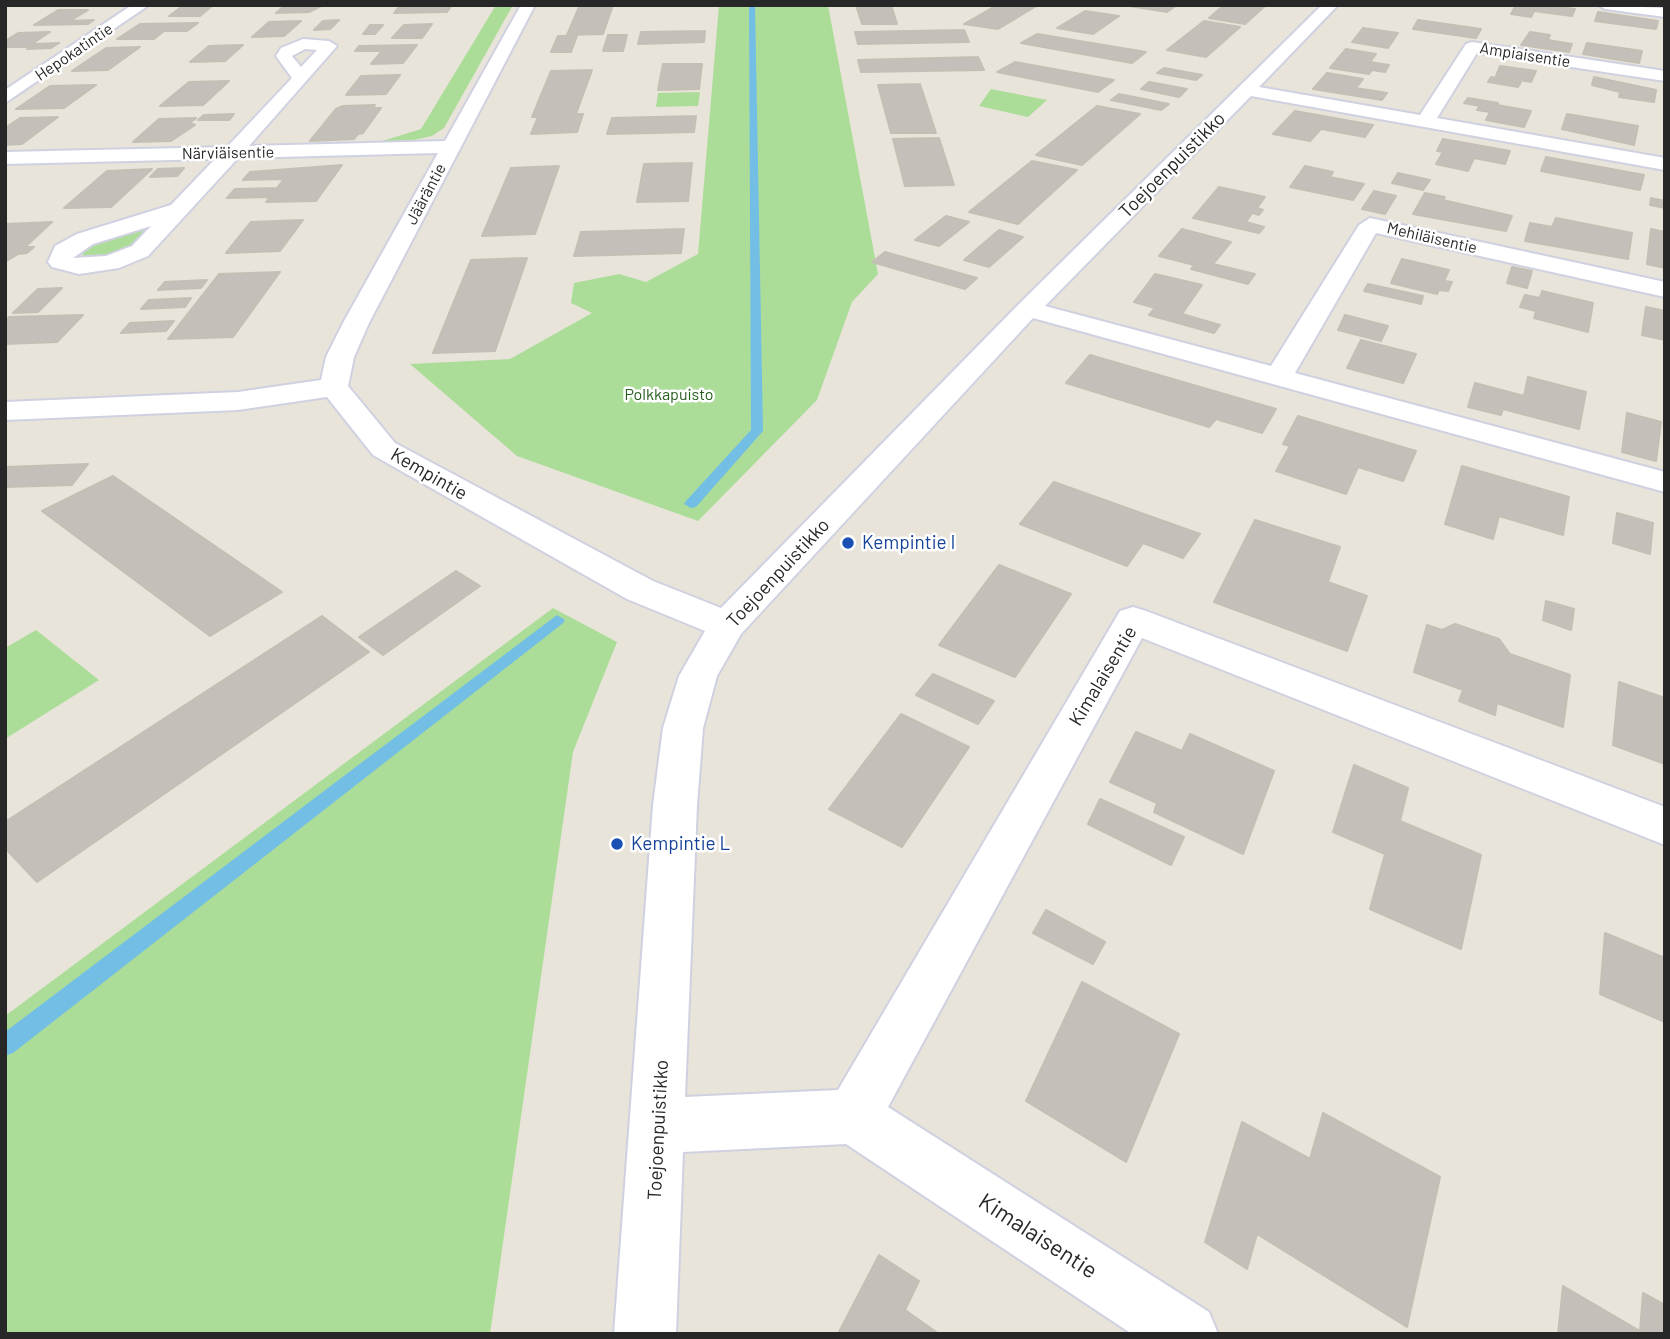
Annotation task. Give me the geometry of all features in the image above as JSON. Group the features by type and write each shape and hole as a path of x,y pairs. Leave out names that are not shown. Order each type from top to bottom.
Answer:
{"street":[{"name":"Hepokatintie","path":"5,99 142,5"},
{"name":"Jääräntie","path":"334,387 340,357 356,323 528,5"},
{"name":"Toejoenpuistikko","path":"645,1334 659,1126 675,805 683,728 698,676 727,625 1028,309 1331,5"},
{"path":"1605,5 1665,13"},
{"name":"Ampiaisentie","path":"1426,121 1472,47 1665,76"},
{"path":"179,210 85,239 63,251 60,262 79,267 111,263 141,251 233,153 301,78"},
{"path":"1248,90 1665,164"},
{"name":"Närviäisentie","path":"5,159 451,147"},
{"name":"Mehiläisentie","path":"1280,375 1370,225 1665,290"},
{"path":"1028,309 1280,375 1665,482"},
{"path":"5,411 239,401 334,387"},
{"name":"Kempintie","path":"334,387 384,449 640,590 727,625"},
{"name":"Kimalaisentie","path":"1187,1334 853,1116 1133,620 1665,826"},
{"path":"659,1126 853,1116"}],"green space":[{"path":"496,5 513,5 444,128 432,136 410,141 379,142 421,129"},
{"name":"Polkkapuisto","path":"719,5 828,5 878,274 852,302 817,400 698,521 517,456 410,364 510,359 592,313 571,303 574,283 619,274 646,282 698,254"},
{"path":"991,89 1047,100 1028,117 979,106"},
{"path":"700,92 698,106 656,107 658,93"},
{"path":"145,226 152,227 130,250 115,256 83,257 82,251 89,245"},
{"path":"553,608 617,642 573,752 490,1334 5,1334 5,1016"},
{"path":"36,630 99,680 5,739 5,648"}],"building":[{"path":"184,5 213,5 200,16 169,16"},
{"path":"285,5 323,5 309,12 276,13"},
{"path":"452,5 447,12 394,13 398,8"},
{"path":"580,5 613,5 603,34 567,35"},
{"path":"856,5 891,5 897,24 862,24"},
{"path":"997,5 1038,5 998,29 964,24"},
{"path":"1123,5 1177,5 1167,12"},
{"path":"1224,5 1266,5 1245,24 1209,18"},
{"path":"1516,5 1575,9 1572,16 1534,11 1531,17 1511,14"},
{"path":"58,10 88,10 70,21 94,20 88,24 34,25"},
{"path":"1085,11 1119,16 1093,34 1057,28"},
{"path":"1598,12 1658,21 1656,29 1595,21"},
{"path":"339,20 330,29 314,30 323,21"},
{"path":"1418,20 1481,29 1476,38 1413,29"},
{"path":"301,21 284,36 252,37 269,22"},
{"path":"1204,21 1240,27 1206,57 1167,50"},
{"path":"198,23 187,31 164,31 154,39 117,39 140,24"},
{"path":"432,24 422,38 392,38 404,25"},
{"path":"370,25 383,25 375,34 363,34"},
{"path":"1363,28 1398,33 1388,48 1352,42"},
{"path":"964,30 969,42 858,44 855,32"},
{"path":"705,31 704,42 638,44 641,32"},
{"path":"50,32 27,47 5,47 5,41 18,33"},
{"path":"1530,32 1550,35 1548,40 1572,44 1569,52 1521,45"},
{"path":"1037,34 1146,52 1132,63 1021,43"},
{"path":"608,35 627,35 623,51 603,51"},
{"path":"558,36 577,36 571,52 551,52"},
{"path":"59,43 51,48 27,49 35,44"},
{"path":"1587,43 1642,51 1639,63 1583,54"},
{"path":"243,45 225,61 190,62 209,46"},
{"path":"417,45 403,63 371,64 382,51 355,51 359,46"},
{"path":"140,47 108,70 72,71 106,48"},
{"path":"1346,49 1376,54 1370,62 1389,65 1385,72 1372,70 1369,74 1330,68"},
{"path":"978,57 984,70 861,72 858,60"},
{"path":"1015,62 1114,80 1098,92 997,72"},
{"path":"663,64 702,64 699,89 658,90"},
{"path":"1500,66 1536,71 1531,82 1496,76"},
{"path":"1164,68 1202,75 1196,80 1157,73"},
{"path":"592,70 576,114 583,114 577,132 531,134 538,117 532,117 551,71"},
{"path":"1327,73 1363,79 1356,88 1387,93 1382,100 1313,89"},
{"path":"400,75 386,94 346,95 361,76"},
{"path":"1491,77 1521,82 1518,87 1488,82"},
{"path":"1594,77 1656,90 1654,102 1619,97 1620,92 1592,85"},
{"path":"229,81 203,105 160,106 189,82"},
{"path":"1149,82 1187,89 1179,97 1141,89"},
{"path":"920,84 936,133 891,133 878,85"},
{"path":"96,85 64,108 16,109 50,86"},
{"path":"1119,94 1169,104 1161,110 1111,100"},
{"path":"1468,98 1531,111 1524,127 1486,120 1490,112 1477,110 1480,106 1464,103"},
{"path":"375,105 373,108 381,108 363,133 354,139 310,141 336,109 343,106"},
{"path":"1097,106 1140,114 1082,165 1036,155"},
{"path":"1295,111 1373,125 1365,137 1321,129 1310,141 1273,134"},
{"path":"234,114 229,120 198,120 204,115"},
{"path":"1567,114 1638,126 1634,145 1562,129"},
{"path":"696,116 694,132 607,134 612,118"},
{"path":"58,117 22,144 5,145 5,128 20,118"},
{"path":"196,118 190,123 195,125 171,141 133,142 159,119"},
{"path":"939,138 954,185 905,186 893,139"},
{"path":"1443,139 1510,151 1505,164 1474,158 1468,171 1436,164 1443,152 1437,151"},
{"path":"1546,157 1644,175 1640,190 1541,171"},
{"path":"1032,161 1077,170 1018,224 969,212"},
{"path":"692,163 688,201 637,202 644,164"},
{"path":"342,165 316,201 266,202 270,197 227,198 235,189 277,188 284,179 243,180 250,172"},
{"path":"559,166 535,234 482,236 511,168"},
{"path":"1305,166 1333,172 1330,177 1364,184 1353,200 1290,187"},
{"path":"184,168 177,176 150,177 158,169"},
{"path":"152,169 111,207 64,208 107,171"},
{"path":"1398,173 1430,180 1423,190 1392,183"},
{"path":"1219,187 1265,197 1257,208 1263,210 1259,215 1252,213 1246,222 1264,227 1259,233 1193,218"},
{"path":"1374,191 1396,196 1385,214 1362,209"},
{"path":"1425,193 1445,197 1443,200 1512,216 1506,231 1413,214"},
{"path":"1651,198 1665,201 1665,208 1650,205"},
{"path":"946,216 969,222 939,246 915,240"},
{"path":"1556,218 1632,233 1628,259 1525,241 1530,223 1552,227"},
{"path":"303,220 280,251 226,253 251,222"},
{"path":"52,222 25,247 34,247 27,253 18,254 5,262 6,224"},
{"path":"684,229 681,253 574,256 581,232"},
{"path":"1182,229 1231,242 1213,264 1255,274 1248,284 1191,269 1194,265 1159,256"},
{"path":"1651,229 1665,232 1665,268 1647,264"},
{"path":"999,230 1023,237 989,267 964,260"},
{"path":"885,252 977,278 965,289 872,262"},
{"path":"527,258 495,351 433,353 471,260"},
{"path":"1402,259 1449,270 1444,281 1452,282 1448,291 1439,290 1437,294 1391,283"},
{"path":"1512,267 1532,271 1527,288 1507,283"},
{"path":"280,272 233,337 168,339 219,274"},
{"path":"1155,274 1202,285 1182,314 1220,325 1214,333 1149,315 1155,308 1134,302"},
{"path":"207,280 201,288 158,290 165,282"},
{"path":"1368,284 1423,296 1421,304 1364,291"},
{"path":"62,288 38,312 13,313 38,289"},
{"path":"1542,291 1593,303 1588,332 1534,318 1536,311 1520,307 1525,295 1540,298"},
{"path":"191,298 185,307 141,309 149,300"},
{"path":"1646,307 1665,311 1665,340 1642,335"},
{"path":"83,315 57,342 5,344 5,321 9,317"},
{"path":"1345,315 1388,326 1381,341 1338,330"},
{"path":"174,321 166,331 121,333 130,323"},
{"path":"1361,340 1416,354 1403,383 1347,368"},
{"path":"1090,355 1276,409 1262,433 1216,419 1209,427 1066,383"},
{"path":"1528,377 1586,392 1579,429 1503,409 1501,415 1468,407 1475,383 1524,396"},
{"path":"1627,413 1661,422 1656,461 1622,452"},
{"path":"1298,416 1416,451 1403,481 1358,467 1346,494 1276,471 1290,446 1283,444"},
{"path":"88,464 72,485 5,487 5,467"},
{"path":"1462,466 1569,497 1563,535 1499,516 1493,539 1445,524"},
{"path":"113,476 282,592 210,636 42,511"},
{"path":"1054,482 1200,534 1183,558 1143,543 1127,566 1020,524"},
{"path":"1617,513 1653,523 1650,554 1613,543"},
{"path":"1255,520 1340,547 1328,582 1367,596 1347,651 1214,602"},
{"path":"999,565 1071,594 1015,677 939,645"},
{"path":"456,571 480,586 383,655 359,637"},
{"path":"1546,601 1574,609 1571,630 1543,620"},
{"path":"322,616 369,652 37,882 5,848 5,822"},
{"path":"1455,624 1499,639 1510,654 1570,675 1563,727 1497,703 1495,715 1459,701 1463,690 1414,672 1427,625 1442,630"},
{"path":"933,674 994,701 978,724 916,695"},
{"path":"1619,682 1665,698 1665,764 1613,745"},
{"path":"901,714 969,747 902,847 829,809"},
{"path":"1136,732 1182,751 1190,734 1274,771 1243,854 1154,812 1157,803 1110,782"},
{"path":"1354,765 1408,788 1400,821 1481,855 1461,949 1370,909 1385,854 1333,832"},
{"path":"1100,799 1184,837 1171,865 1088,824"},
{"path":"1046,910 1105,942 1093,964 1033,933"},
{"path":"1605,933 1665,958 1665,1022 1600,994"},
{"path":"1082,982 1179,1034 1126,1162 1026,1101"},
{"path":"1323,1113 1440,1177 1407,1327 1257,1234 1247,1269 1205,1242 1242,1122 1310,1159"},
{"path":"879,1255 919,1281 905,1310 939,1334 838,1334"},
{"path":"1563,1286 1640,1331 1643,1293 1665,1305 1665,1334 1558,1334"}],"waterway":[{"path":"691,504 757,431 752,5"},
{"path":"5,1045 557,620"}],"place":[{"name":"Kempintie I","path":"848,543"},
{"name":"Kempintie L","path":"617,844"}]}
